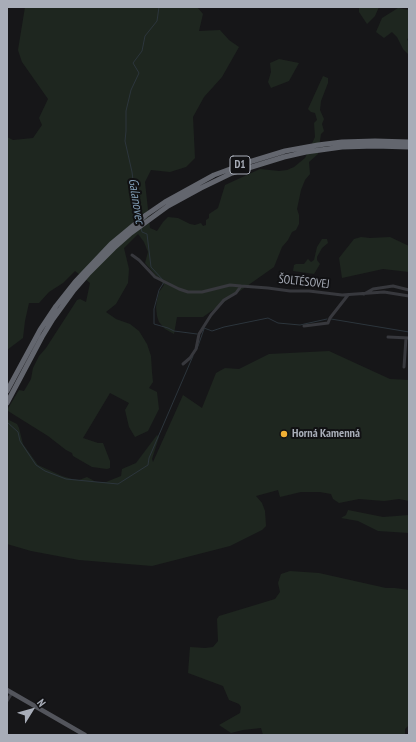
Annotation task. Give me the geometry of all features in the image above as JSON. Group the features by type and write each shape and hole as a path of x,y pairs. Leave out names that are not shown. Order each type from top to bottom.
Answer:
{"highway":[{"name":"D1","path":"7,403 16,379 48,317 65,293 87,272 111,244 146,215 165,202 248,162 329,146 375,140 409,142"},
{"name":"D1","path":"329,146 409,147"},
{"name":"D1","path":"7,391 16,379"}],"main road":[{"path":"9,692 85,735"}],"street":[{"path":"132,255 155,276 179,290 188,292 202,292 230,285 241,286"},
{"path":"183,364 190,358 196,349 200,334 211,314 224,300 236,293 241,286"},
{"name":"ŠOLTÉSOVEJ","path":"241,286 342,295 384,292 409,296"},
{"name":"ŠOLTÉSOVEJ","path":"364,294 373,289 393,286 409,290"},
{"path":"304,326 328,323 348,294"},
{"path":"388,337 408,338 404,367"},
{"path":"7,701 9,692"}],"shaded area":[{"path":"25,7 197,7 203,14 199,31 220,30 229,40 239,47 222,77 204,97 193,117 195,158 186,167 170,172 151,170 145,182 150,228 157,231 168,217 178,218 190,224 195,225 201,223 203,226 206,225 206,220 209,218 209,214 218,208 225,185 260,169 279,171 287,170 294,167 305,158 315,137 314,123 317,120 315,113 308,109 323,76 328,78 328,83 321,101 320,110 324,119 322,124 324,131 321,134 318,154 309,162 310,174 305,180 301,190 297,209 299,224 282,247 274,267 203,317 177,317 174,334 165,329 159,322 157,316 157,300 159,292 164,285 145,263 148,252 144,242 138,234 124,248 129,269 128,283 116,304 106,312 116,319 130,324 139,331 147,344 151,356 153,382 149,388 157,392 159,409 148,431 135,437 129,427 125,410 129,403 110,393 83,438 98,443 103,443 110,461 110,468 107,469 92,467 73,456 72,453 48,436 8,411 7,413 7,410 19,390 24,391 31,379 33,368 39,356 46,348 77,300 80,299 86,302 90,283 75,271 63,283 49,292 39,303 29,303 23,338 7,350 7,137 13,140 33,138 42,125 39,118 48,99 22,62 18,50"},
{"path":"359,7 379,7 375,16 367,24 359,12"},
{"path":"398,8 409,10 409,36 407,40 409,41 409,55 403,49 397,37 392,32 384,38 376,32 382,18"},
{"path":"279,59 299,63 289,81 271,88 268,82 271,72 270,63"},
{"path":"361,237 390,237 409,246 409,272 383,269 342,278 339,258 354,239"},
{"path":"322,239 327,239 328,243 322,248 317,257 320,264 314,274 293,271 294,265 304,264 308,259 311,262 314,260 317,247"},
{"path":"329,351 390,379 409,380 409,501 399,499 384,501 359,499 339,503 333,499 331,494 320,492 301,492 280,497 278,490 256,496 262,503 265,511 266,526 262,530 230,546 152,566 79,560 31,551 7,544 7,419 17,424 23,444 38,465 72,479 79,480 87,477 96,482 106,482 121,476 122,469 136,463 157,435 159,437 152,459 153,462 183,395 202,408 216,373 225,368 239,369 269,354"},
{"path":"348,510 383,517 409,515 409,533 378,531 358,521 341,518 346,515"},
{"path":"290,571 319,573 386,588 409,590 409,725 405,729 405,735 263,735 261,728 231,733 219,725 240,713 241,707 239,704 229,700 223,686 188,673 190,647 213,647 218,641 217,619 219,616 275,599 280,592 278,583 281,574"}],"waterway":[{"name":"Galanovec","path":"138,219 137,197 125,141 126,111 131,90 139,73 133,63 142,51 145,36 157,21 159,7"},
{"name":"Galanovec","path":"141,228 142,232 147,234 151,267 163,280"},
{"name":"Galanovec","path":"164,282 159,290 154,309 154,324 174,331 197,334"},
{"name":"Galanovec","path":"204,328 212,331 268,318 278,323 300,325 327,319"},
{"name":"Galanovec","path":"331,319 409,332"},
{"path":"197,349 204,329"},
{"path":"7,422 18,432 20,441 36,465 45,471 66,479 118,484 148,465 149,458 193,356"}],"place":[{"name":"Horná Kamenná","path":"284,434"}]}
